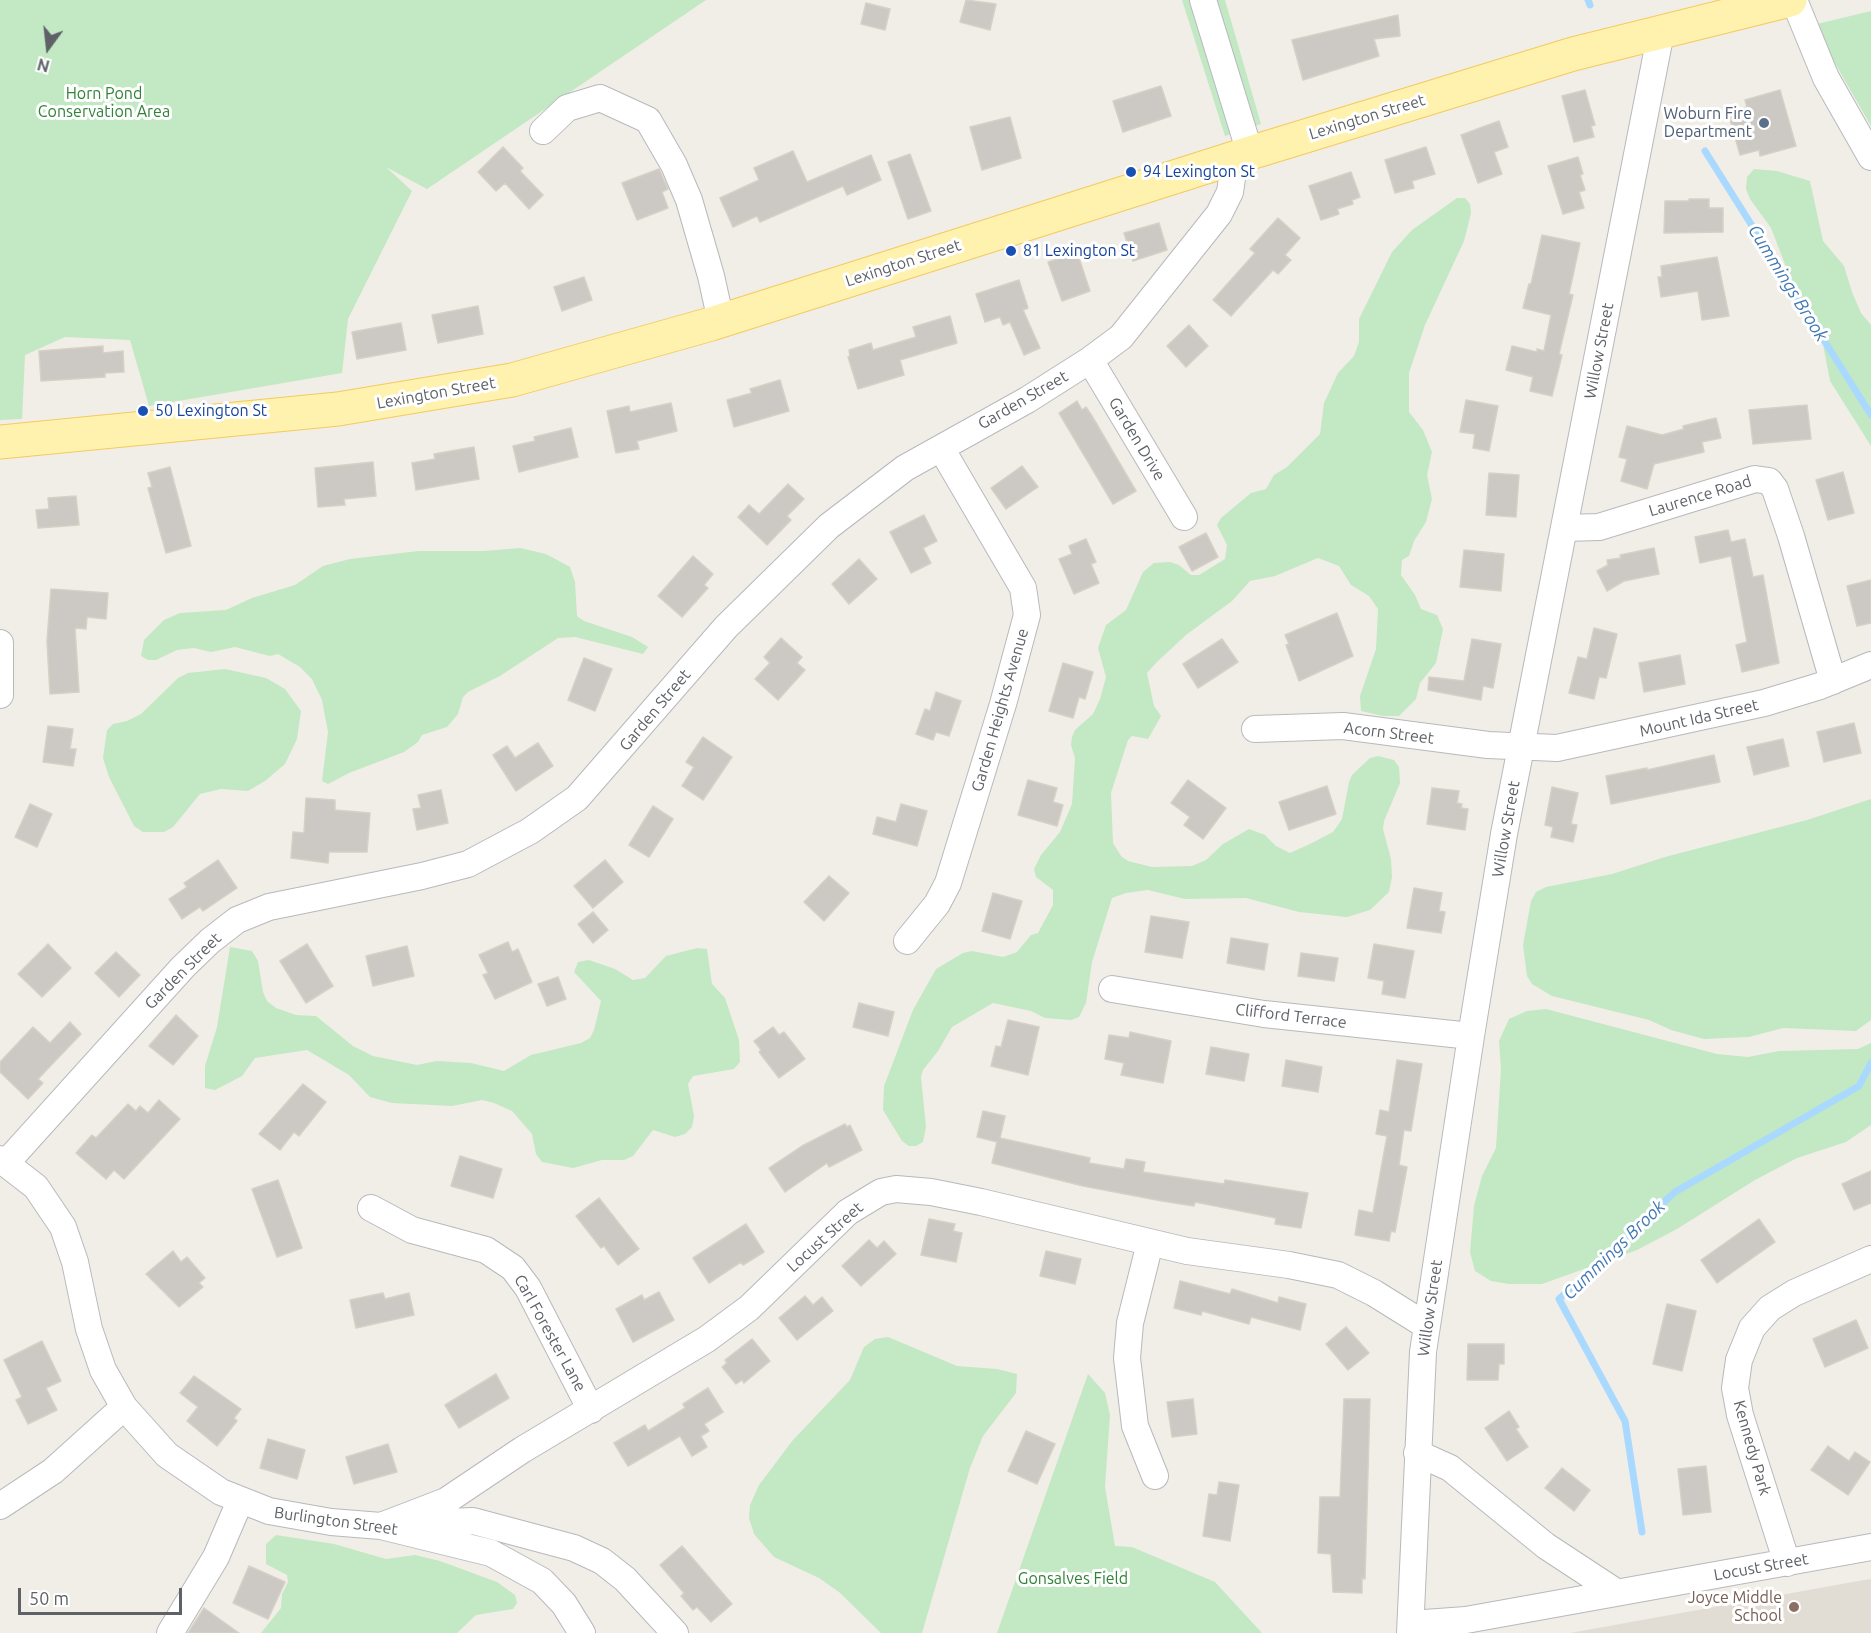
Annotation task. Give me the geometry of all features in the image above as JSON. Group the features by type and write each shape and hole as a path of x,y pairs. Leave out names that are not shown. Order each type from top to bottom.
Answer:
{"main road":[{"name":"Lexington Street","path":"0,442 214,423 424,397 561,368 721,321 1573,54 1792,0"}],"street":[{"path":"1203,0 1243,156"},
{"path":"1792,0 1826,78 1871,157"},
{"name":"Willow Street","path":"1410,1629 1417,1453 1427,1326 1471,1036 1504,834 1661,32"},
{"path":"543,131 567,108 600,98 648,120 674,165 689,200 711,276 721,321"},
{"name":"Garden Street","path":"3,1161 183,967 210,941 237,920 278,905 422,876 468,864 531,831 567,806 587,789 726,627 778,573 866,495 905,468 1090,360 1126,331 1219,214 1243,156"},
{"name":"Garden Drive","path":"1090,360 1184,517"},
{"name":"Garden Heights Avenue","path":"907,941 937,904 948,883 1003,704 1027,615 1023,588 941,448"},
{"name":"Laurence Road","path":"1565,528 1599,527 1755,478 1769,481 1775,489 1791,536 1833,681"},
{"path":"0,643 0,695"},
{"name":"Mount Ida Street","path":"1522,747 1557,748 1706,718 1764,703 1833,681 1871,665"},
{"name":"Acorn Street","path":"1255,729 1343,726 1522,747"},
{"name":"Clifford Terrace","path":"1112,989 1264,1014 1471,1036"},
{"name":"Burlington Street","path":"3,1161 41,1193 63,1227 75,1262 96,1354 124,1407 167,1455 183,1468 240,1501 298,1517 381,1526 475,1548 522,1568 553,1591 582,1633"},
{"name":"Locust Street","path":"381,1526 446,1501 522,1450 591,1410 739,1317 839,1220 880,1192 908,1189 931,1192 1150,1243 1338,1275 1374,1293 1427,1326"},
{"name":"Carl Forester Lane","path":"372,1208 412,1230 486,1250 513,1268 528,1288 591,1410"},
{"path":"1150,1243 1130,1323 1127,1358 1135,1426 1155,1476"},
{"name":"Kennedy Park","path":"1788,1563 1740,1415 1735,1388 1739,1360 1752,1329 1770,1308 1794,1293 1871,1259"},
{"path":"0,1506 53,1471 124,1407"},
{"path":"1417,1453 1450,1468 1546,1546 1616,1592"},
{"path":"170,1633 216,1557 240,1501"},
{"path":"381,1526 447,1520 473,1521 574,1548 602,1562 625,1579 675,1633"},
{"name":"Locust Street","path":"1410,1629 1871,1547"}],"shaded area":[{"name":"Joyce Middle School","path":"1871,1579 1871,1633 1570,1633 1864,1580"}],"green space":[{"name":"Horn Pond Conservation Area","path":"0,0 706,0 427,189 386,167 412,191 348,319 342,373 149,406 130,340 65,337 25,355 22,419 0,420"},
{"path":"1182,0 1225,0 1261,124 1225,136"},
{"path":"1871,11 1871,126 1813,25"},
{"path":"1754,169 1777,171 1810,181 1823,241 1844,266 1861,313 1871,325 1871,446 1830,381 1822,339 1802,308 1771,228 1750,199 1746,189 1747,177"},
{"path":"1457,198 1465,198 1470,204 1471,213 1464,241 1425,325 1409,373 1409,412 1423,430 1432,452 1427,475 1432,499 1426,522 1414,541 1409,556 1402,560 1401,575 1415,595 1421,609 1437,615 1443,629 1436,663 1420,683 1416,699 1399,716 1383,716 1361,711 1360,696 1376,649 1378,609 1369,596 1351,585 1339,566 1318,558 1275,576 1250,581 1232,601 1186,635 1147,673 1154,706 1161,716 1148,739 1132,736 1128,740 1111,793 1113,843 1121,856 1128,861 1152,867 1192,866 1206,860 1223,844 1249,829 1265,835 1276,846 1290,853 1333,832 1342,819 1352,775 1370,758 1378,756 1394,760 1399,767 1400,783 1384,821 1383,829 1391,859 1392,877 1389,892 1370,910 1347,917 1299,912 1246,898 1185,899 1148,890 1126,893 1112,898 1092,962 1086,1003 1079,1017 1071,1020 1045,1018 1031,1011 993,1003 952,1027 938,1051 923,1070 921,1077 926,1127 923,1142 916,1146 909,1146 902,1141 883,1110 884,1086 913,1010 936,969 963,953 972,951 1003,957 1017,952 1031,935 1038,933 1053,905 1053,890 1036,877 1034,869 1041,855 1060,832 1072,804 1075,758 1071,745 1072,737 1075,730 1093,714 1100,699 1106,677 1098,648 1106,625 1126,610 1143,572 1154,563 1170,562 1179,565 1191,575 1199,575 1225,559 1227,545 1217,525 1221,518 1251,493 1266,489 1274,475 1287,467 1320,434 1324,403 1338,373 1354,356 1359,342 1359,319 1392,252 1412,230"},
{"path":"520,548 546,554 570,567 575,582 577,616 584,621 632,637 648,647 643,654 575,637 558,638 500,676 468,692 463,697 458,714 447,727 422,735 418,742 404,752 349,773 328,784 322,781 328,732 322,700 312,679 300,667 278,654 270,656 235,647 211,652 194,648 177,650 156,660 148,660 141,656 144,640 164,620 180,613 226,610 252,598 295,585 323,566 350,559 419,551 484,551"},
{"path":"225,669 266,678 285,689 301,711 297,739 285,764 265,781 248,791 221,789 200,794 173,827 164,832 143,832 134,826 109,777 103,758 107,730 113,724 127,721 141,714 178,678 188,673"},
{"path":"1871,799 1871,1020 1856,1031 1783,1028 1749,1037 1704,1039 1671,1030 1649,1020 1552,996 1532,984 1527,976 1523,945 1531,901 1536,892 1546,887 1612,874 1665,857 1807,820"},
{"path":"230,947 252,951 258,961 263,992 267,1001 276,1008 296,1015 316,1016 353,1046 373,1056 417,1065 437,1061 471,1063 504,1071 531,1055 581,1043 590,1038 601,1001 574,972 578,962 589,960 615,969 633,980 645,978 666,956 697,948 707,949 712,984 725,998 739,1040 740,1062 734,1069 693,1076 688,1084 694,1116 692,1127 685,1134 675,1137 653,1130 633,1156 624,1160 602,1160 573,1168 542,1162 536,1154 532,1134 512,1111 494,1103 482,1100 452,1106 392,1103 370,1097 349,1075 307,1050 255,1058 242,1076 215,1090 205,1088 205,1066 217,1027"},
{"path":"1546,1009 1717,1054 1748,1057 1779,1051 1858,1049 1871,1043 1871,1125 1846,1142 1797,1158 1755,1180 1677,1229 1637,1250 1542,1284 1509,1284 1491,1281 1475,1271 1470,1252 1474,1206 1482,1176 1496,1148 1501,1069 1499,1041 1509,1019 1527,1011"},
{"path":"888,1337 957,1366 997,1369 1017,1374 1016,1393 983,1436 970,1468 922,1633 881,1633 839,1592 819,1578 774,1557 754,1534 749,1518 750,1505 759,1485 793,1440 850,1380 864,1347 875,1339"},
{"name":"Gonsalves Field","path":"1088,1374 1105,1393 1110,1415 1105,1487 1115,1546 1132,1547 1215,1582 1262,1633 997,1633"},
{"path":"276,1535 334,1544 386,1559 415,1555 440,1561 497,1582 515,1595 517,1603 513,1609 476,1615 457,1633 261,1633 281,1608 282,1594 288,1582 287,1575 266,1564 266,1544"}],"building":[{"path":"966,0 996,4 990,30 960,22"},
{"path":"866,3 890,9 885,30 861,24"},
{"path":"1398,15 1400,36 1374,39 1379,56 1303,80 1292,40"},
{"path":"1161,86 1171,116 1123,132 1113,101"},
{"path":"1585,90 1595,125 1591,126 1594,137 1574,142 1562,96"},
{"path":"1780,90 1796,146 1760,156 1759,150 1740,155 1728,112 1747,107 1745,100"},
{"path":"1010,117 1021,158 982,170 970,127"},
{"path":"1499,121 1508,147 1494,152 1502,174 1478,183 1461,135"},
{"path":"503,147 523,168 520,171 543,195 529,209 505,183 496,191 478,172"},
{"path":"1426,147 1435,174 1412,181 1414,188 1395,193 1385,160"},
{"path":"793,151 807,182 871,155 881,180 847,195 843,186 760,222 757,216 733,227 720,198 759,180 754,168"},
{"path":"910,154 931,211 908,219 888,162"},
{"path":"1578,157 1585,190 1579,192 1584,208 1563,214 1548,166"},
{"path":"659,169 668,189 662,192 668,208 637,220 622,183"},
{"path":"1351,172 1360,197 1352,200 1353,204 1337,209 1339,214 1321,220 1309,186"},
{"path":"1689,199 1709,199 1709,208 1723,208 1723,232 1664,233 1665,201 1689,201"},
{"path":"1278,218 1300,238 1285,255 1291,260 1278,274 1273,270 1231,316 1213,300 1255,253 1250,249"},
{"path":"1159,223 1167,250 1133,261 1124,233"},
{"path":"1542,235 1580,243 1569,294 1573,295 1552,396 1530,391 1533,377 1506,370 1512,346 1537,352 1537,349 1544,351 1551,315 1523,308"},
{"path":"1077,252 1090,291 1062,301 1048,262"},
{"path":"1717,257 1729,316 1702,320 1698,291 1661,297 1658,277 1662,277 1661,266"},
{"path":"584,277 592,300 562,311 554,287"},
{"path":"1019,280 1028,308 1023,310 1040,348 1024,355 1010,322 1003,325 1000,317 985,322 976,294"},
{"path":"478,306 483,334 438,343 432,315"},
{"path":"950,316 957,343 900,360 904,375 858,389 848,357 850,356 849,350 871,343 873,350 916,337 913,327"},
{"path":"401,323 406,350 357,359 352,332"},
{"path":"1189,325 1208,346 1186,367 1167,346"},
{"path":"103,346 103,353 123,351 124,372 105,373 105,377 41,381 39,351"},
{"path":"780,380 789,411 734,427 727,400 752,393 750,389"},
{"path":"1466,400 1498,406 1489,451 1473,448 1475,434 1460,432"},
{"path":"1077,401 1082,410 1086,407 1092,416 1136,491 1113,504 1059,413"},
{"path":"671,403 677,431 637,441 639,449 616,453 607,411 629,406 630,412"},
{"path":"1807,405 1811,439 1753,444 1749,410"},
{"path":"1716,418 1721,438 1702,442 1704,452 1654,464 1647,489 1621,481 1627,459 1619,457 1627,426 1662,435 1684,429 1683,426"},
{"path":"571,428 578,457 519,472 513,446 535,441 534,437"},
{"path":"474,447 479,479 416,490 412,463 435,459 434,454"},
{"path":"373,462 376,496 344,499 345,505 318,507 315,468"},
{"path":"1022,466 1038,487 1006,509 991,488"},
{"path":"170,467 191,546 166,553 148,488 152,487 148,473"},
{"path":"1843,472 1854,513 1828,520 1816,480"},
{"path":"1489,473 1519,475 1516,517 1486,515"},
{"path":"788,484 804,499 787,516 791,520 767,545 738,517 749,505 759,514"},
{"path":"76,496 79,525 38,528 36,510 49,509 48,498"},
{"path":"924,515 937,541 923,548 931,563 911,573 890,532"},
{"path":"1728,530 1731,542 1745,539 1753,577 1763,575 1779,663 1742,672 1736,645 1747,642 1731,556 1700,563 1695,537"},
{"path":"1206,533 1218,557 1192,571 1179,547"},
{"path":"1086,539 1096,562 1091,564 1099,583 1074,594 1059,559 1072,554 1069,546"},
{"path":"1654,548 1659,574 1624,581 1607,591 1597,571 1608,565 1607,560"},
{"path":"1464,550 1504,554 1501,591 1460,587"},
{"path":"693,556 713,574 704,585 708,588 682,617 658,596"},
{"path":"859,559 877,579 849,604 832,584"},
{"path":"1871,580 1871,623 1857,626 1847,586"},
{"path":"51,589 108,593 106,619 87,617 86,629 75,628 79,692 50,694 47,641"},
{"path":"1337,613 1353,656 1299,681 1286,645 1289,644 1285,635"},
{"path":"1594,628 1617,634 1606,678 1599,677 1594,699 1569,693 1578,657 1587,659"},
{"path":"781,638 802,657 797,663 805,670 778,700 755,679 770,663 764,657"},
{"path":"1222,639 1238,662 1198,688 1183,664"},
{"path":"1472,639 1501,644 1493,688 1483,686 1481,700 1428,690 1429,677 1464,681"},
{"path":"1680,655 1685,684 1644,692 1639,663"},
{"path":"584,658 612,669 595,711 568,700"},
{"path":"1063,663 1093,672 1085,699 1079,697 1073,718 1049,711"},
{"path":"936,692 961,701 949,736 936,732 933,740 916,734 925,709 930,711"},
{"path":"1854,723 1861,753 1824,762 1817,732"},
{"path":"48,726 73,729 70,749 76,749 73,766 43,762"},
{"path":"703,737 732,757 703,800 682,786 694,767 686,762"},
{"path":"1783,739 1789,766 1754,775 1747,747"},
{"path":"538,743 553,766 516,791 493,755 507,746 515,758"},
{"path":"1714,755 1720,782 1611,804 1606,776 1647,768 1647,770"},
{"path":"1028,780 1057,788 1053,802 1063,805 1057,826 1018,815"},
{"path":"1188,780 1226,808 1203,839 1184,825 1190,817 1171,803"},
{"path":"1327,786 1336,814 1289,830 1279,802"},
{"path":"1552,787 1578,793 1571,824 1577,825 1573,842 1551,837 1553,827 1545,825"},
{"path":"1432,788 1459,791 1457,803 1462,804 1461,808 1468,809 1465,830 1427,824"},
{"path":"441,790 448,823 417,830 413,809 421,808 418,795"},
{"path":"306,798 335,800 335,810 370,813 367,852 329,852 328,863 291,858 293,832 304,833"},
{"path":"30,804 52,814 37,847 15,837"},
{"path":"901,804 927,811 917,846 873,834 877,817 896,822"},
{"path":"653,806 673,819 649,857 629,845"},
{"path":"218,860 237,888 203,911 200,907 182,919 169,899 187,887 184,883"},
{"path":"605,860 623,882 593,908 574,886"},
{"path":"829,876 849,893 824,921 804,902"},
{"path":"1414,888 1442,893 1439,911 1445,912 1441,933 1407,928"},
{"path":"993,893 1022,901 1010,939 982,931"},
{"path":"593,912 608,930 593,943 578,924"},
{"path":"1151,916 1189,922 1182,958 1145,952"},
{"path":"1231,938 1268,944 1264,970 1227,963"},
{"path":"508,942 512,952 518,949 532,982 495,999 483,975 488,973 479,955"},
{"path":"48,944 71,968 42,997 18,974"},
{"path":"307,944 333,986 306,1003 280,961"},
{"path":"1374,944 1414,951 1405,998 1382,994 1384,981 1368,978"},
{"path":"407,946 414,976 373,986 366,956"},
{"path":"116,952 140,975 119,997 95,973"},
{"path":"1301,953 1338,958 1334,981 1298,976"},
{"path":"558,977 566,999 547,1006 538,984"},
{"path":"859,1003 894,1012 888,1036 853,1027"},
{"path":"176,1015 198,1036 173,1065 149,1046"},
{"path":"1008,1020 1039,1027 1028,1075 991,1066 996,1046 1001,1047"},
{"path":"70,1022 81,1034 38,1079 43,1083 28,1099 0,1072 0,1062 33,1027 50,1043"},
{"path":"773,1027 779,1035 784,1032 805,1059 779,1078 759,1052 761,1050 754,1041"},
{"path":"1130,1032 1171,1041 1163,1083 1121,1075 1124,1063 1105,1059 1109,1035 1129,1038"},
{"path":"1211,1047 1249,1054 1244,1081 1206,1074"},
{"path":"1286,1060 1322,1067 1318,1092 1282,1086"},
{"path":"1397,1060 1422,1064 1411,1131 1404,1130 1399,1165 1407,1167 1395,1232 1391,1231 1389,1241 1355,1235 1359,1210 1373,1213 1387,1136 1376,1134 1380,1110 1389,1112"},
{"path":"303,1084 326,1102 299,1136 294,1132 280,1150 259,1134"},
{"path":"159,1100 180,1119 124,1179 114,1170 106,1179 76,1153 92,1135 96,1138 128,1104 136,1111 140,1106 148,1113"},
{"path":"983,1111 1005,1116 1000,1138 1090,1158 1089,1163 1124,1169 1126,1159 1145,1162 1143,1172 1224,1184 1225,1180 1308,1193 1301,1228 1275,1224 1276,1218 1195,1202 1194,1206 1083,1186 992,1163 997,1142 977,1137"},
{"path":"845,1124 847,1127 850,1125 862,1150 829,1167 827,1163 785,1192 769,1168 802,1146"},
{"path":"460,1156 502,1169 493,1198 451,1186"},
{"path":"1871,1171 1871,1203 1854,1210 1842,1184"},
{"path":"278,1180 302,1248 277,1257 252,1189"},
{"path":"599,1198 639,1249 618,1265 604,1246 601,1248 576,1216"},
{"path":"929,1219 955,1224 953,1231 962,1233 956,1262 921,1255"},
{"path":"1759,1219 1775,1242 1717,1283 1701,1260"},
{"path":"746,1224 764,1252 743,1265 741,1262 709,1283 693,1258"},
{"path":"869,1240 877,1248 884,1241 896,1254 861,1286 842,1266"},
{"path":"173,1251 181,1262 187,1257 205,1278 199,1283 203,1287 179,1307 146,1274"},
{"path":"1046,1251 1081,1259 1075,1284 1040,1276"},
{"path":"1180,1281 1230,1294 1232,1289 1278,1303 1279,1297 1306,1304 1300,1330 1251,1317 1249,1324 1202,1311 1201,1315 1174,1308"},
{"path":"659,1292 674,1320 633,1342 616,1309 642,1295 644,1300"},
{"path":"383,1293 385,1299 409,1293 414,1315 356,1328 350,1300"},
{"path":"805,1296 813,1305 822,1297 833,1311 797,1340 779,1318"},
{"path":"1667,1304 1696,1311 1682,1371 1653,1364"},
{"path":"1856,1320 1868,1348 1825,1367 1813,1339"},
{"path":"1346,1327 1369,1353 1348,1370 1326,1344"},
{"path":"752,1339 770,1361 744,1383 742,1380 736,1384 722,1367 727,1363 725,1360"},
{"path":"42,1341 61,1381 46,1388 57,1410 28,1424 16,1400 22,1397 4,1360"},
{"path":"1468,1344 1504,1344 1504,1364 1499,1364 1498,1380 1467,1380"},
{"path":"496,1374 509,1398 459,1428 445,1405"},
{"path":"194,1376 241,1409 234,1418 237,1421 217,1446 187,1421 198,1407 180,1393"},
{"path":"708,1388 723,1412 704,1424 709,1431 701,1436 707,1447 692,1456 680,1436 628,1466 614,1443 645,1425 648,1431 685,1408 683,1404"},
{"path":"1193,1399 1197,1434 1172,1437 1167,1402"},
{"path":"1344,1399 1370,1399 1365,1579 1362,1578 1362,1593 1333,1592 1331,1554 1318,1553 1320,1497 1340,1497"},
{"path":"1509,1411 1519,1427 1516,1429 1528,1447 1507,1461 1485,1428"},
{"path":"1026,1431 1055,1444 1037,1484 1008,1471"},
{"path":"268,1439 305,1450 297,1479 260,1468"},
{"path":"388,1444 397,1472 354,1484 346,1457"},
{"path":"1828,1446 1849,1461 1855,1452 1870,1462 1848,1495 1811,1470"},
{"path":"1706,1466 1711,1512 1683,1515 1678,1469"},
{"path":"1562,1468 1590,1490 1574,1511 1545,1488"},
{"path":"1219,1482 1239,1485 1230,1541 1203,1536 1209,1494 1217,1495"},
{"path":"682,1546 732,1604 711,1622 697,1607 693,1610 681,1596 684,1593 660,1565"},
{"path":"249,1566 285,1582 268,1619 233,1603"},
{"path":"204,1608 239,1633 188,1633"}],"waterway":[{"name":"Cummings Brook","path":"1588,0 1590,5"},
{"name":"Cummings Brook","path":"1705,151 1871,415"},
{"name":"Cummings Brook","path":"1642,1532 1625,1421 1559,1299 1675,1192 1859,1086 1871,1063"}],"place":[{"name":"Woburn Fire Department","path":"1764,123"},
{"name":"94 Lexington St","path":"1131,172"},
{"name":"81 Lexington St","path":"1011,251"},
{"name":"50 Lexington St","path":"143,411"},
{"name":"Joyce Middle School","path":"1794,1607"}]}
